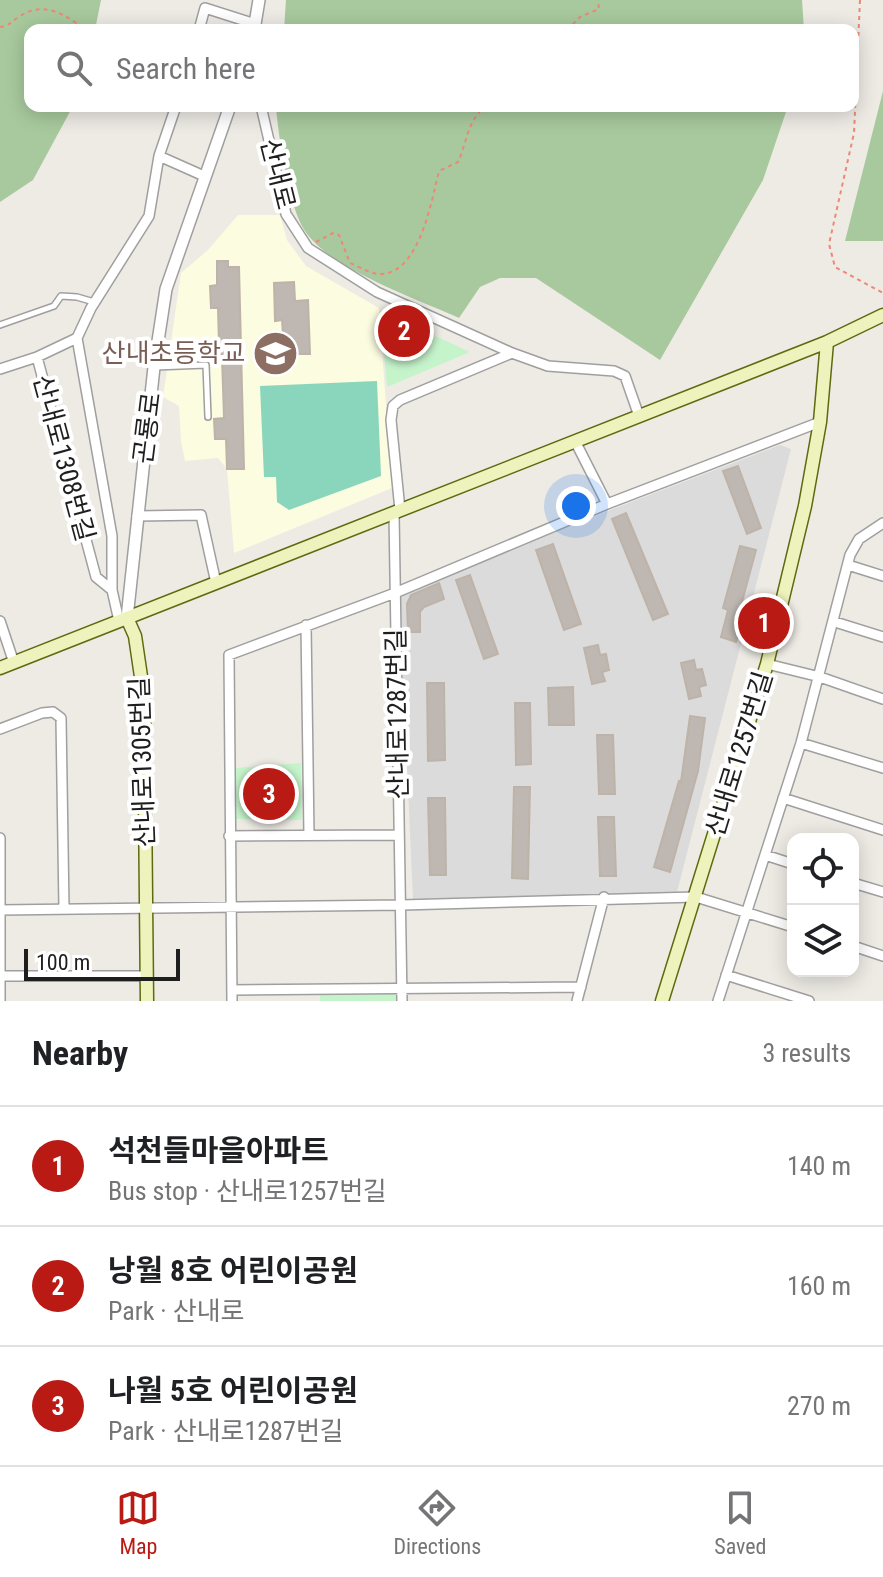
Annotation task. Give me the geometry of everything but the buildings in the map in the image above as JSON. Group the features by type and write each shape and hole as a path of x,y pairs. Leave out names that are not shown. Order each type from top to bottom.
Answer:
{"main road":[{"path":"0,668 827,342 883,315"},
{"name":"산내로1257번길","path":"662,1001 767,664 805,506 820,422 827,342"},
{"name":"산내로1305번길","path":"123,620 135,636 144,697 147,1001"}],"street":[{"path":"255,24 259,0"},
{"path":"201,24 205,8 246,24"},
{"name":"산내로1308번길","path":"123,620 112,590 112,536 77,338 95,302 149,216 159,156 174,112"},
{"name":"곤룡로","path":"123,620 166,289 228,112"},
{"name":"산내로","path":"262,112 286,214 308,248 377,292 512,353 548,366 614,371 625,376 639,416"},
{"path":"159,156 204,176"},
{"path":"37,357 77,338"},
{"path":"400,510 391,420 393,406 400,400 512,353"},
{"name":"산내로1308번길","path":"0,369 37,357 96,577 112,590"},
{"path":"395,593 607,504 820,422"},
{"path":"575,441 607,504"},
{"name":"산내로1287번길","path":"400,510 394,514 402,1001"},
{"path":"137,516 201,515 216,583"},
{"path":"718,1001 801,743 854,545 883,523"},
{"path":"848,565 883,576"},
{"name":"산내로1287번길","path":"395,593 229,655 229,836 399,835"},
{"path":"0,621 14,663"},
{"path":"835,622 883,637"},
{"path":"306,625 309,835"},
{"path":"767,664 820,677 883,699"},
{"path":"0,729 42,713 53,712 61,718 64,909"},
{"path":"801,743 883,768"},
{"path":"783,798 883,830"},
{"path":"229,836 232,996 318,996 402,989 581,987"},
{"path":"0,838 0,1001"},
{"path":"765,855 787,862"},
{"path":"859,885 883,892"},
{"path":"577,1001 604,897"},
{"path":"0,910 402,905 604,897 696,897 787,925"},
{"path":"859,948 883,956"},
{"path":"726,975 790,998 809,1001"},
{"path":"0,976 147,976"}],"lane":[{"path":"0,325 54,306 61,296 95,302"},
{"path":"154,367 206,365 208,417"}],"path":[{"path":"573,24 580,17 599,9 598,0"},
{"path":"859,24 860,0"},
{"path":"0,27 6,27 20,16 38,9 52,9 76,24"},
{"path":"308,248 333,233 339,235 350,263 372,273 384,274 394,269 415,248 431,208 441,170 458,162 469,129 479,112"},
{"path":"855,112 854,133 829,244 835,267 883,293"}],"shaded area":[{"name":"산내초등학교","path":"238,215 280,215 287,240 306,266 379,308 392,488 234,553 227,469 218,458 185,461 179,406 163,397 181,273 208,250"},
{"path":"780,445 791,449 677,892 413,899 399,591"}],"green space":[{"path":"0,0 101,0 96,24 24,24 24,112 70,112 33,180 0,202"},
{"path":"286,0 802,0 804,24 284,24"},
{"path":"883,91 883,241 845,241"},
{"path":"277,112 786,112 763,180 660,360 536,278 500,278 480,287 459,318 354,270 317,245 305,231 294,206"},
{"path":"380,310 470,352 387,387"},
{"path":"377,381 381,476 289,510 277,502 276,477 264,477 260,386"},
{"path":"301,763 302,820 236,819 235,768"},
{"path":"395,992 396,1001 320,1001 320,993"}],"place":[{"name":"낭월 8호 어린이공원","path":"404,331"},
{"name":"산내초등학교","path":"276,353"},
{"name":"석천들마을아파트","path":"764,623"},
{"name":"나월 5호 어린이공원","path":"269,794"}]}
